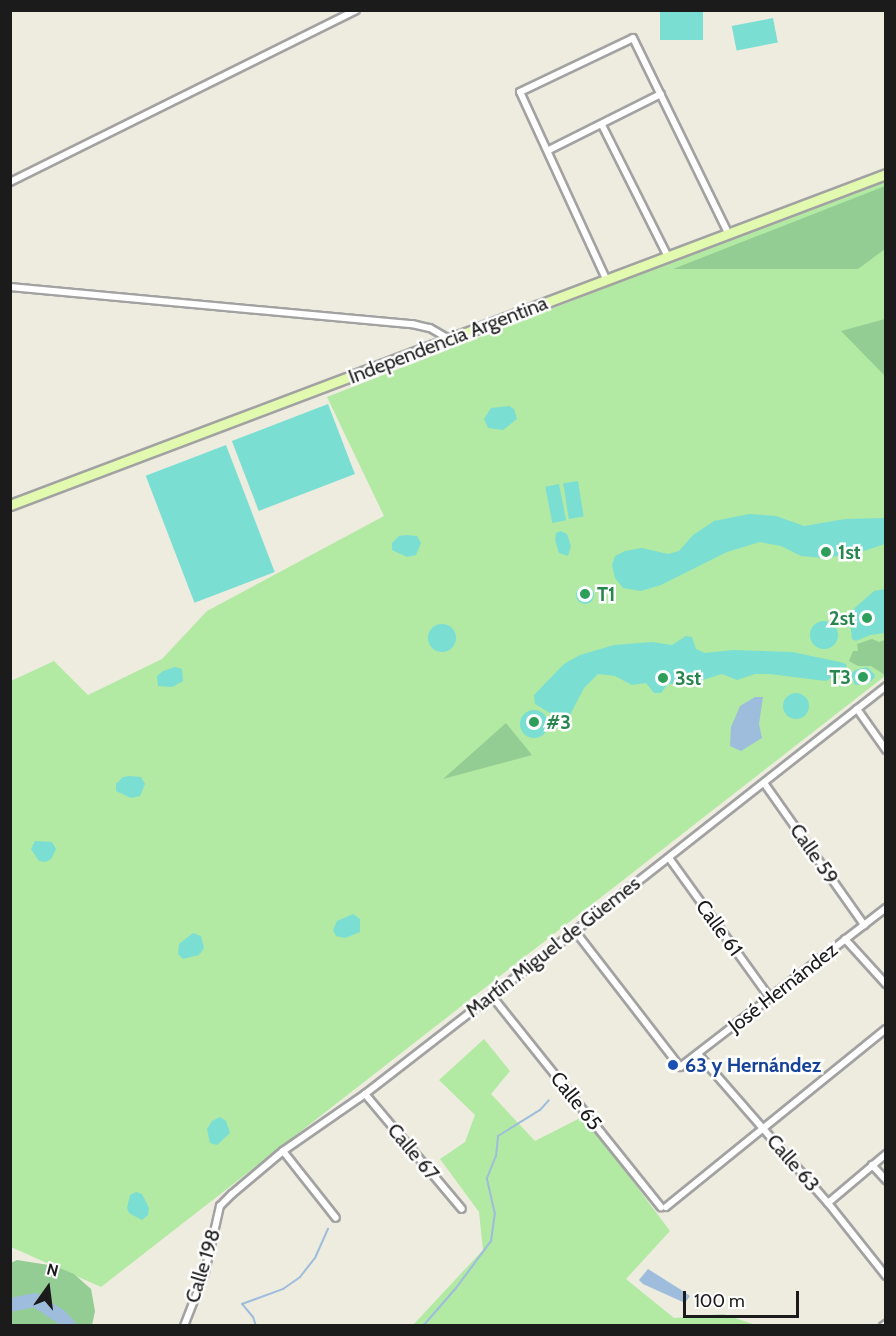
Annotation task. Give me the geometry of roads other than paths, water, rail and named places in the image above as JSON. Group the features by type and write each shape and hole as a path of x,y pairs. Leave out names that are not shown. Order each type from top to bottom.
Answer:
{"main road":[{"name":"Independencia Argentina","path":"10,505 729,235 885,174"}],"street":[{"path":"10,182 356,10"},
{"path":"607,281 549,150 520,92 633,38 729,235"},
{"path":"549,150 661,94"},
{"path":"602,125 669,257"},
{"path":"10,287 412,324 430,328 450,340"},
{"name":"Martín Miguel de Güemes","path":"219,1206 283,1151 365,1094 669,858 885,686"},
{"path":"856,709 885,750"},
{"name":"Calle 59","path":"764,783 864,924"},
{"name":"Calle 61","path":"669,858 770,998"},
{"name":"José Hernández","path":"575,931 680,1067 885,908"},
{"path":"845,939 885,984"},
{"name":"Calle 65","path":"491,995 664,1207 763,1128"},
{"path":"763,1128 885,1029"},
{"name":"Calle 63","path":"698,1054 828,1203 885,1276"},
{"name":"Calle 67","path":"365,1094 462,1209"},
{"path":"283,1151 336,1218"},
{"path":"828,1203 885,1154"},
{"path":"872,1165 885,1180"},
{"name":"Calle 198","path":"184,1326 205,1272 219,1206"}],"waterway":[{"path":"423,1326 456,1288 491,1241 495,1214 487,1178 496,1156 498,1136 540,1110 549,1100"},
{"path":"256,1326 253,1317 242,1304 283,1289 300,1277 315,1258 328,1229"},
{"path":"10,1305 35,1300 60,1316 69,1326"}],"place":[{"name":"1st","path":"826,552"},
{"name":"T1","path":"585,594"},
{"name":"2st","path":"867,618"},
{"name":"T3","path":"863,677"},
{"name":"3st","path":"663,678"},
{"name":"#3","path":"534,722"},
{"name":"63 y Hernández","path":"673,1065"}]}
